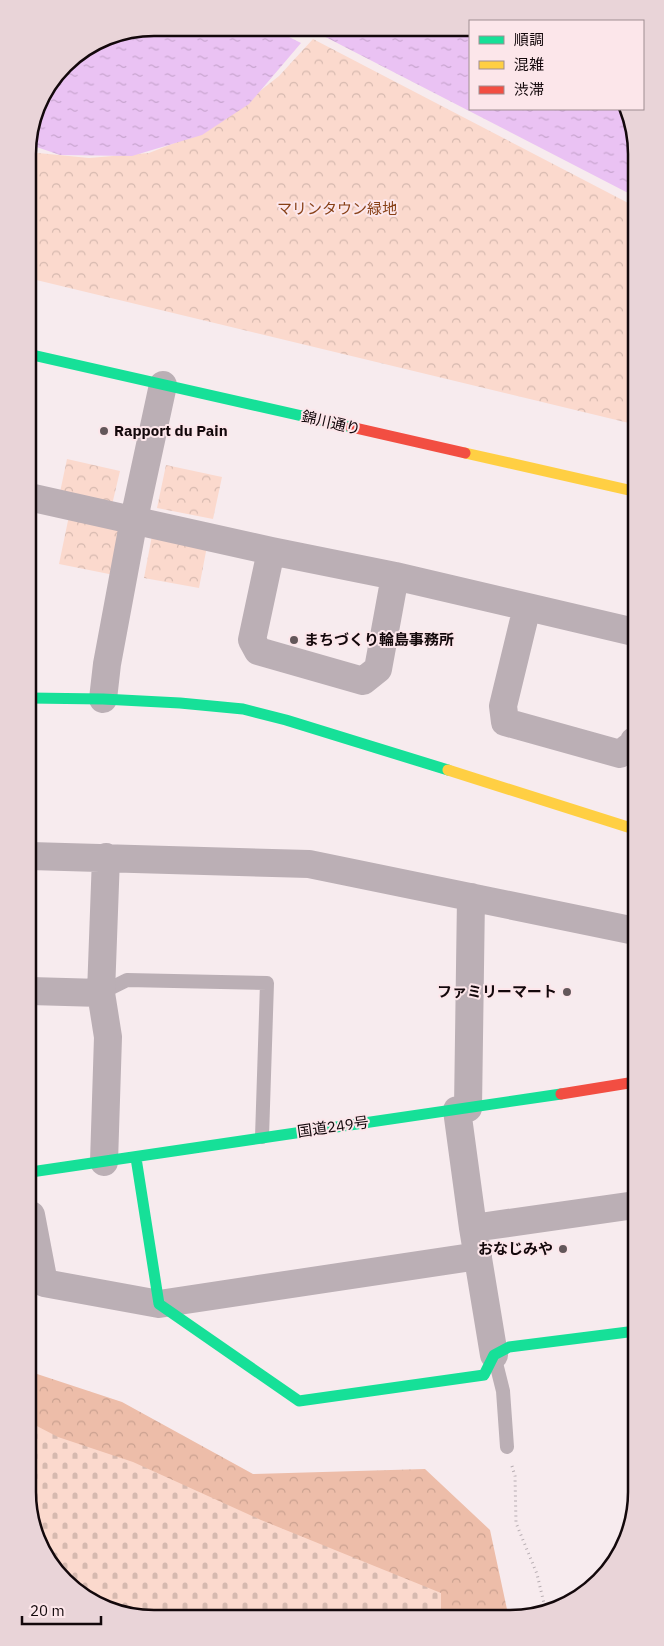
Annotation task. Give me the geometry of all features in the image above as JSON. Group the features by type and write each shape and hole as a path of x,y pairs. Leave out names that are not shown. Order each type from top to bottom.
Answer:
{"main road":[{"name":"錦川通り","path":"37,356 628,490"},
{"path":"37,698 103,699 243,709 295,723 628,827"},
{"name":"国道249号","path":"36,1171 136,1158 262,1137 627,1083"},
{"path":"136,1158 159,1304 299,1401 484,1375 494,1355 509,1347 627,1332"}],"street":[{"path":"103,699 107,664 134,519 163,385"},
{"path":"37,499 395,576 628,631"},
{"path":"272,550 252,640 258,651 363,681 378,670 395,576"},
{"path":"528,607 503,706 505,722 620,754 628,749"},
{"path":"36,856 309,864 627,929"},
{"path":"104,1162 108,1037 101,993 106,857"},
{"path":"471,897 462,1109 473,1228 494,1355"},
{"path":"36,991 101,993"},
{"path":"473,1228 627,1206"},
{"path":"36,1242 44,1283 159,1304 478,1256"}],"lane":[{"path":"101,993 127,980 267,983 262,1137"},
{"path":"494,1355 502,1391 507,1447"}],"path":[{"path":"507,1447 515,1476 516,1523 537,1574 544,1605"}],"green space":[{"name":"マリンタウン緑地","path":"313,39 628,203 628,423 37,280 37,153 89,158 149,153 190,137 240,107 279,76"},
{"path":"67,459 120,471 111,509 59,497"},
{"path":"166,465 222,477 213,519 157,508"},
{"path":"70,511 129,523 119,576 59,564"},
{"path":"153,530 208,541 199,588 144,578"},
{"path":"36,1374 122,1402 253,1474 425,1469 490,1530 507,1610 155,1610 139,1609 102,1598 71,1575 61,1563 52,1551 40,1522 36,1491"},
{"path":"36,1426 58,1437 133,1462 261,1520 441,1593 441,1610 155,1610 139,1609 102,1598 71,1575 52,1551 45,1537 37,1507"}],"water":[{"path":"155,36 287,36 301,43 249,104 202,135 132,156 60,155 37,147 40,124 45,109 52,95 66,77 89,56 102,48 124,40"},
{"path":"324,36 469,36 469,110 619,110 627,139 628,193"}],"traffic: fast":[{"path":"37,356 351,427"},
{"path":"37,698 180,703 243,709 286,720 448,770"},
{"path":"36,1171 561,1094"},
{"path":"136,1158 159,1304 299,1401 484,1375 494,1355 509,1347 627,1332"}],"traffic: slow":[{"path":"465,453 628,490"},
{"path":"448,770 628,827"}],"traffic: jam":[{"path":"351,427 465,453"},
{"path":"561,1094 627,1083"}],"place":[{"name":"Rapport du Pain","path":"104,431"},
{"name":"まちづくり輪島事務所","path":"294,640"},
{"name":"ファミリーマート","path":"567,992"},
{"name":"おなじみや","path":"563,1249"}]}
